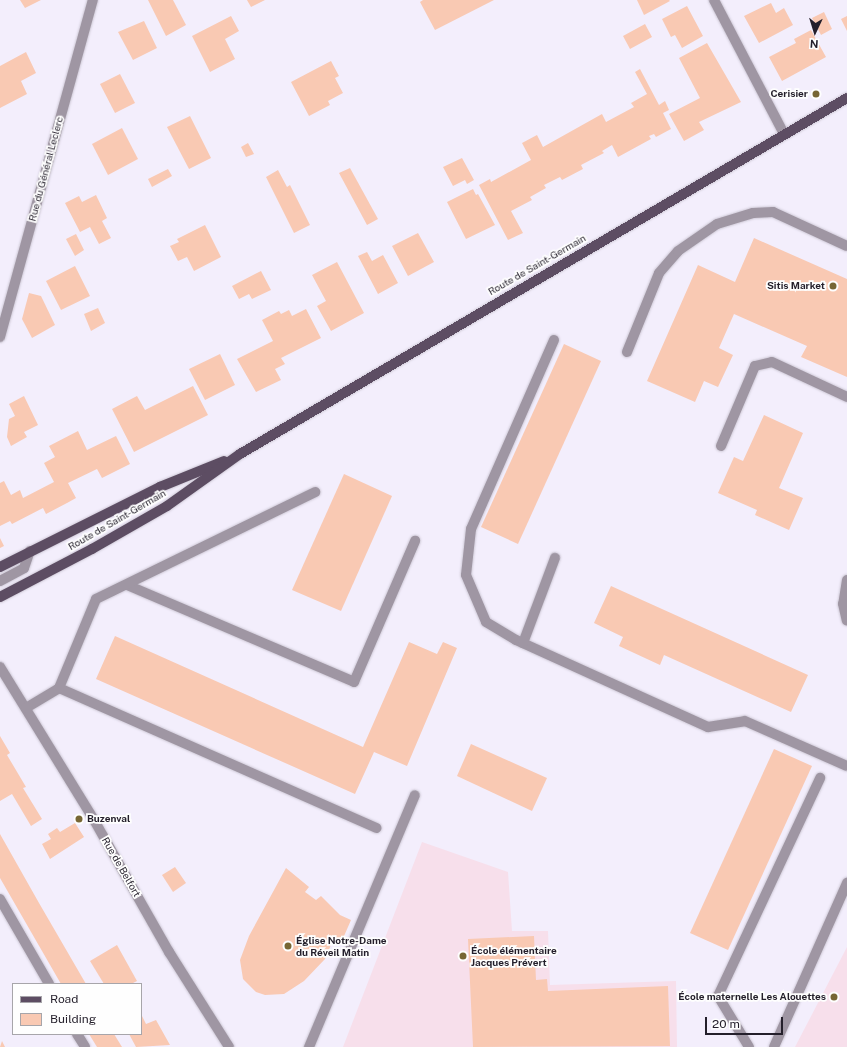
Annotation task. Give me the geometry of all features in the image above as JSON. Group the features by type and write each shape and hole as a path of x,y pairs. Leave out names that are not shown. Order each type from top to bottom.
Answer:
{"main road":[{"name":"Route de Saint-Germain","path":"0,597 92,549 167,506 240,454 847,98"},
{"name":"Route de Saint-Germain","path":"0,567 30,550 160,487 240,454"}],"street":[{"name":"Rue du Général Leclerc","path":"0,338 93,0"},
{"path":"714,0 784,134"},
{"path":"627,352 660,273 678,251 717,224 753,213 772,212 847,246"},
{"path":"554,340 471,529 466,575 486,622 523,644 708,727 745,721 847,766"},
{"path":"721,446 755,366 772,362 847,397"},
{"path":"26,708 59,688 96,599 316,492"},
{"path":"127,585 354,682 415,541"},
{"path":"0,581 24,568 30,550"},
{"path":"523,644 555,558"},
{"path":"847,580 843,604 847,621"},
{"name":"Rue de Belfort","path":"0,668 94,820 169,952 229,1047"},
{"path":"59,688 377,828"},
{"path":"749,1047 718,996 820,778"},
{"path":"309,1047 415,795"},
{"path":"774,1047 847,883"},
{"path":"0,899 48,983"},
{"path":"78,1035 85,1047"}],"shaded area":[{"name":"École élémentaire Jacques Prévert","path":"422,842 508,872 512,931 548,931 550,985 676,981 677,1047 343,1047"},
{"name":"École maternelle Les Alouettes","path":"847,947 847,1047 795,1047"}],"building":[{"path":"20,0 41,0 25,8"},
{"path":"148,0 173,0 186,25 166,36"},
{"path":"247,0 265,0 251,7"},
{"path":"423,0 494,0 435,30 420,2"},
{"path":"637,0 669,0 670,1 644,15"},
{"path":"771,3 776,13 784,8 793,25 759,43 744,16"},
{"path":"687,6 703,36 682,48 675,35 671,37 662,19"},
{"path":"824,12 832,29 821,35 812,18"},
{"path":"231,16 239,31 225,39 235,59 210,72 192,36"},
{"path":"847,16 847,31 841,19"},
{"path":"144,21 157,48 133,60 118,32"},
{"path":"645,24 652,37 630,49 623,36"},
{"path":"811,30 826,57 782,81 769,57 796,43 794,39"},
{"path":"707,43 741,102 699,122 704,130 684,141 669,114 700,98 679,58"},
{"path":"26,52 36,73 21,81 27,94 0,108 0,66"},
{"path":"331,61 339,76 335,78 343,93 328,101 330,105 309,116 291,82"},
{"path":"640,69 659,105 665,101 669,110 663,113 671,129 656,137 654,134 649,136 651,139 618,157 612,145 602,151 604,153 581,165 583,169 562,180 560,177 544,185 546,188 530,197 532,200 511,211 523,233 508,240 479,185 490,179 491,182 531,160 522,143 537,135 543,147 602,114 606,122 634,107 631,103 647,94 635,72"},
{"path":"120,74 135,103 115,113 100,84"},
{"path":"190,116 211,158 189,169 167,127"},
{"path":"122,128 138,159 108,175 92,144"},
{"path":"248,143 254,154 246,157 241,147"},
{"path":"462,158 474,180 467,184 465,180 453,186 443,167"},
{"path":"350,168 378,219 367,225 339,173"},
{"path":"168,169 172,176 152,187 148,179"},
{"path":"278,170 287,187 290,185 310,225 294,233 266,177"},
{"path":"473,189 476,195 478,194 495,225 466,239 447,202"},
{"path":"96,195 107,218 102,221 111,238 99,244 90,227 80,232 65,203 79,196 82,202"},
{"path":"205,225 221,257 194,271 187,257 178,261 170,246 179,242 177,239"},
{"path":"418,233 434,262 408,276 392,246"},
{"path":"76,234 84,250 75,256 66,239"},
{"path":"754,238 847,279 847,377 801,357 807,346 734,314 719,348 733,355 718,387 704,381 695,402 647,381 698,265 735,282"},
{"path":"367,252 372,261 383,255 398,283 378,294 358,256"},
{"path":"337,262 364,313 331,331 317,306 326,301 312,275"},
{"path":"75,266 90,296 61,310 46,281"},
{"path":"261,271 271,290 252,299 249,294 239,299 232,286"},
{"path":"29,293 41,296 55,325 32,338 22,319"},
{"path":"98,308 105,323 91,331 84,314"},
{"path":"306,309 321,338 281,358 285,364 275,369 281,380 256,392 237,359 273,341 262,320 279,311 281,314 289,310 292,316"},
{"path":"564,344 601,361 518,544 481,527"},
{"path":"220,354 235,385 205,400 189,369"},
{"path":"193,386 208,415 134,452 112,409 137,396 145,410"},
{"path":"24,396 38,425 24,432 27,437 11,446 7,437 9,419 15,416 9,404"},
{"path":"764,415 803,433 779,488 803,498 789,530 755,515 757,510 718,493 734,457 743,461"},
{"path":"78,431 87,450 116,436 130,464 102,478 97,469 68,483 76,498 46,514 43,508 12,524 10,521 0,526 0,483 4,481 11,495 20,490 23,498 54,482 44,463 55,457 49,446"},
{"path":"344,474 392,496 341,611 292,590"},
{"path":"0,538 4,546 0,548"},
{"path":"611,586 808,675 791,712 664,655 660,665 619,646 623,637 594,623"},
{"path":"115,636 363,747 409,642 437,654 443,642 457,648 407,766 374,752 355,794 96,679"},
{"path":"0,736 10,753 7,755 26,787 23,788 42,819 31,826 12,794 0,801"},
{"path":"471,744 547,778 532,811 457,776"},
{"path":"774,749 812,766 728,950 690,933"},
{"path":"75,823 84,837 50,859 42,844 51,839 48,834 57,828 60,832"},
{"path":"0,834 85,983 60,983 0,878"},
{"path":"175,867 186,883 173,892 162,875"},
{"name":"Église Notre-Dame du Réveil Matin","path":"286,868 309,887 305,892 316,900 321,896 340,915 351,920 341,943 333,940 325,959 304,981 284,994 265,995 256,992 243,979 240,960 249,936"},
{"path":"534,936 536,980 547,979 548,991 668,986 670,1046 473,1047 468,939"},
{"path":"117,945 137,981 133,983 103,983 90,961"},
{"path":"142,1016 146,1024 156,1020 170,1045 136,1047 130,1035 142,1035"},
{"path":"90,1035 115,1035 122,1047 97,1047"},
{"path":"2,1041 5,1047 0,1047"}],"place":[{"name":"Cerisier","path":"816,94"},
{"name":"Sitis Market","path":"833,286"},
{"name":"Buzenval","path":"79,819"},
{"name":"Église Notre-Dame du Réveil Matin","path":"288,946"},
{"name":"École élémentaire Jacques Prévert","path":"463,956"},
{"name":"École maternelle Les Alouettes","path":"834,997"}]}
